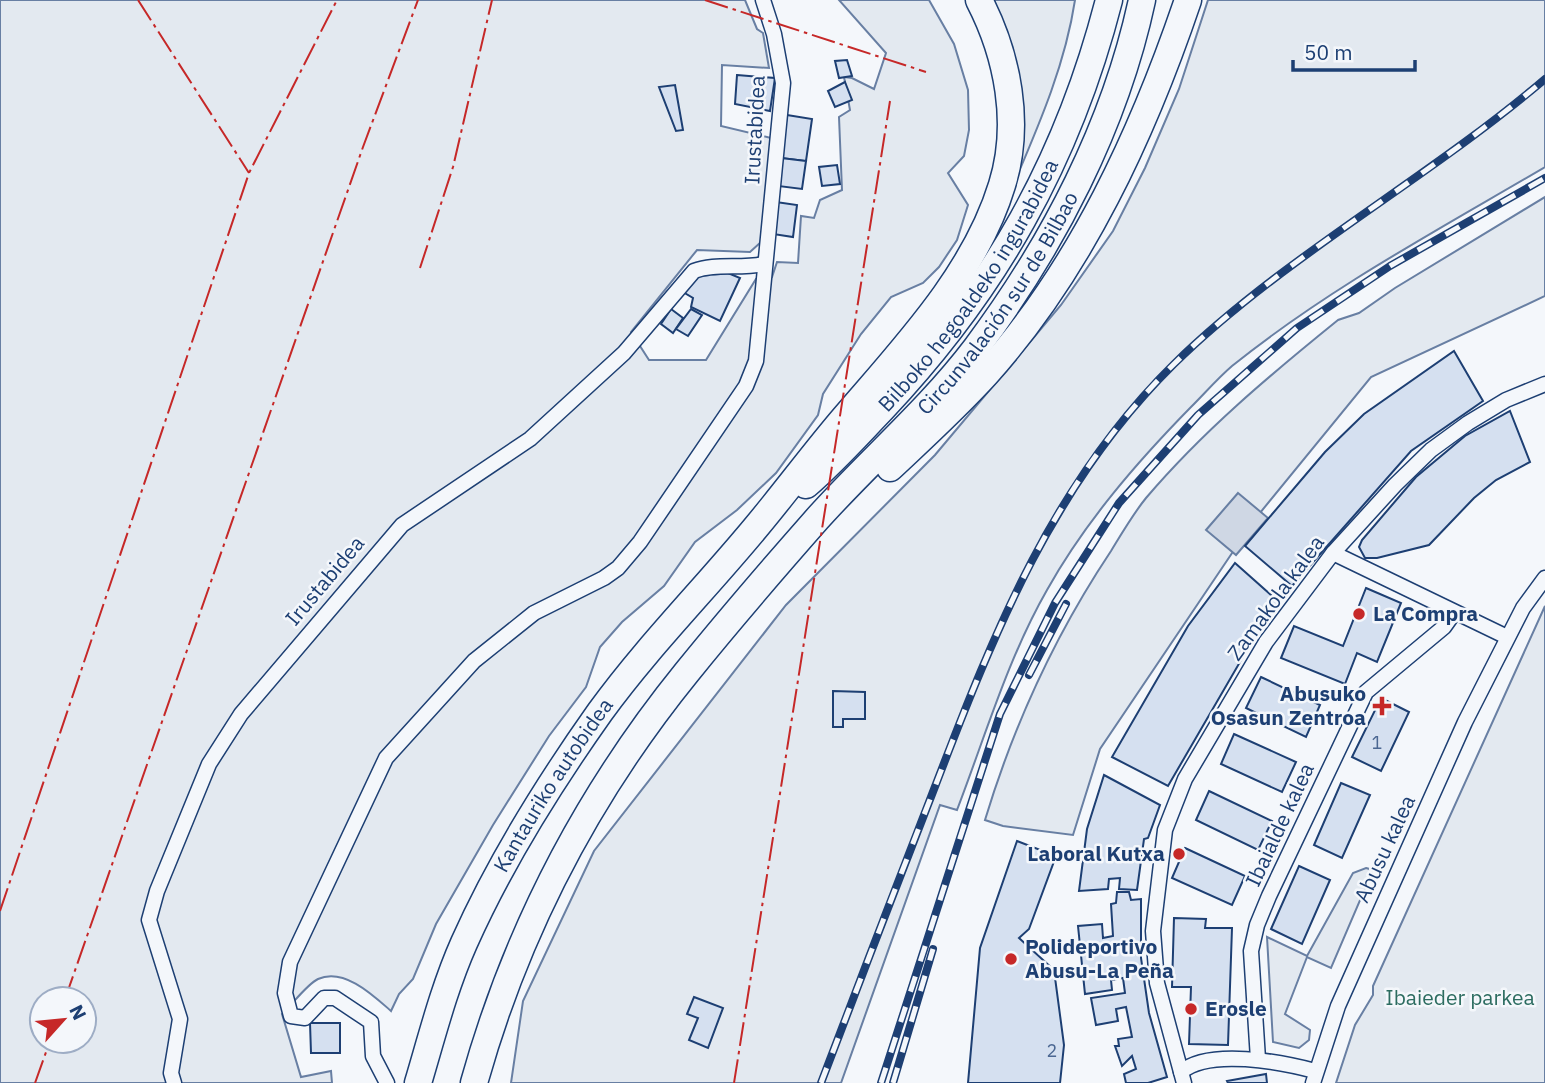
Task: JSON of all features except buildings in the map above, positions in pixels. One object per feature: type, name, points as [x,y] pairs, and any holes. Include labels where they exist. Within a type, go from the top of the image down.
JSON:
[{"type":"highway","points":[[757,526],[940,301],[969,258],[995,206],[1009,160],[1009,98],[1000,50],[979,0]]},
{"type":"highway","name":"Bilboko hegoaldeko ingurabidea","points":[[757,526],[817,475],[906,383],[943,341],[995,268],[1033,204],[1063,141],[1080,98],[1109,0]]},
{"type":"highway","name":"Circunvalación sur de Bilbao","points":[[783,562],[817,519],[929,403],[975,349],[1034,261],[1069,201],[1100,135],[1133,38],[1142,0]]},
{"type":"highway","points":[[783,562],[825,529],[916,443],[986,373],[1038,307],[1086,232],[1134,141],[1166,65],[1188,0]]},
{"type":"highway","name":"Kantauriko autobidea","points":[[418,1083],[439,1010],[464,943],[508,857],[547,792],[601,711],[647,652],[757,526]]},
{"type":"highway","name":"Kantauriko autobidea","points":[[474,1083],[494,1011],[518,950],[550,883],[602,792],[687,671],[783,562]]},
{"type":"street","name":"Irustabidea","points":[[387,1083],[373,1056],[371,1022],[335,998],[324,998],[304,1018],[291,1016],[285,993],[290,962],[307,920],[386,758],[474,661],[534,613],[604,578],[618,568],[738,402],[756,361],[763,264],[768,250],[783,83],[774,34],[763,0]]},
{"type":"street","name":"Irustabidea","points":[[174,1083],[171,1073],[180,1020],[149,920],[157,891],[209,764],[241,714],[402,524],[530,439],[624,353],[694,271],[705,267],[743,269],[763,264]]},
{"type":"street","name":"Zamakola kalea","points":[[1182,1077],[1157,983],[1153,932],[1165,830],[1185,779],[1266,642],[1333,553],[1432,450],[1506,400],[1545,384]]},
{"type":"street","points":[[1333,553],[1507,637]]},
{"type":"street","name":"Abusu kalea","points":[[1314,1077],[1338,1006],[1372,926],[1507,637],[1545,578]]},
{"type":"street","name":"Ibaialde kalea","points":[[1258,1059],[1251,951],[1265,906],[1366,692],[1444,627],[1454,613]]},
{"type":"street","points":[[1182,1077],[1189,1065],[1258,1059],[1314,1077]]},
{"type":"green space","points":[[0,0],[745,0],[757,29],[763,33],[769,68],[722,65],[721,126],[771,138],[761,242],[750,252],[697,250],[631,332],[649,360],[706,360],[756,279],[772,277],[777,262],[798,263],[801,216],[814,218],[820,200],[842,190],[839,117],[850,110],[844,77],[874,89],[886,53],[839,0],[929,0],[954,44],[968,90],[969,130],[964,156],[948,173],[968,205],[957,240],[939,267],[923,283],[891,297],[861,334],[823,394],[818,415],[776,473],[737,510],[695,542],[664,586],[622,622],[600,647],[586,687],[549,736],[493,825],[436,924],[413,979],[399,994],[391,1011],[358,985],[328,976],[313,982],[282,1014],[301,1077],[331,1071],[332,1083],[0,1083]]},
{"type":"green space","points":[[991,0],[1075,0],[1058,72],[1012,188]]},
{"type":"green space","points":[[1208,0],[1545,0],[1545,167],[1345,285],[1232,366],[1151,449],[1095,517],[1047,590],[1020,643],[957,810],[940,805],[841,1083],[511,1083],[523,1001],[594,851],[786,605],[935,455],[1061,305],[1113,231],[1145,168],[1179,89]]},
{"type":"green space","points":[[1545,197],[1545,296],[1371,377],[1255,519],[1100,749],[1073,835],[1003,826],[985,820],[1009,749],[1054,648],[1132,517],[1168,473],[1238,404],[1338,320],[1359,313],[1395,288]]},
{"type":"green space","name":"Ibaieder parkea","points":[[1545,606],[1545,1083],[1336,1083],[1355,1025],[1373,995],[1373,986]]},
{"type":"green space","points":[[1366,868],[1373,870],[1331,968],[1307,957],[1285,1014],[1310,1030],[1309,1040],[1299,1048],[1273,1042],[1267,937],[1307,956],[1353,873]]},
{"type":"shaded area","points":[[1238,493],[1268,518],[1236,555],[1206,530]]},
{"type":"railway","points":[[821,1083],[981,670],[1032,560],[1094,458],[1132,410],[1174,364],[1216,325],[1308,253],[1500,116],[1545,79]]},
{"type":"railway","points":[[881,1083],[1000,714],[1055,603],[1119,503],[1198,415],[1297,328],[1390,266],[1545,178]]},
{"type":"railway","points":[[1029,675],[1066,604]]},
{"type":"railway","points":[[893,1083],[933,949]]},
{"type":"power","points":[[138,0],[249,173]]},
{"type":"power","points":[[0,911],[249,173],[337,0]]},
{"type":"power","points":[[70,985],[363,147],[418,0]]},
{"type":"power","points":[[420,268],[453,167],[492,0]]},
{"type":"power","points":[[705,0],[926,72]]},
{"type":"power","points":[[734,1083],[890,101]]},
{"type":"power","points":[[35,1083],[45,1055]]},
{"type":"place","name":"La Compra","points":[[1359,614]]},
{"type":"place","name":"Abusuko Osasun Zentroa","points":[[1382,706]]},
{"type":"place","name":"Laboral Kutxa","points":[[1179,854]]},
{"type":"place","name":"Polideportivo Abusu-La Peña","points":[[1011,959]]},
{"type":"place","name":"Erosle","points":[[1191,1009]]}]
